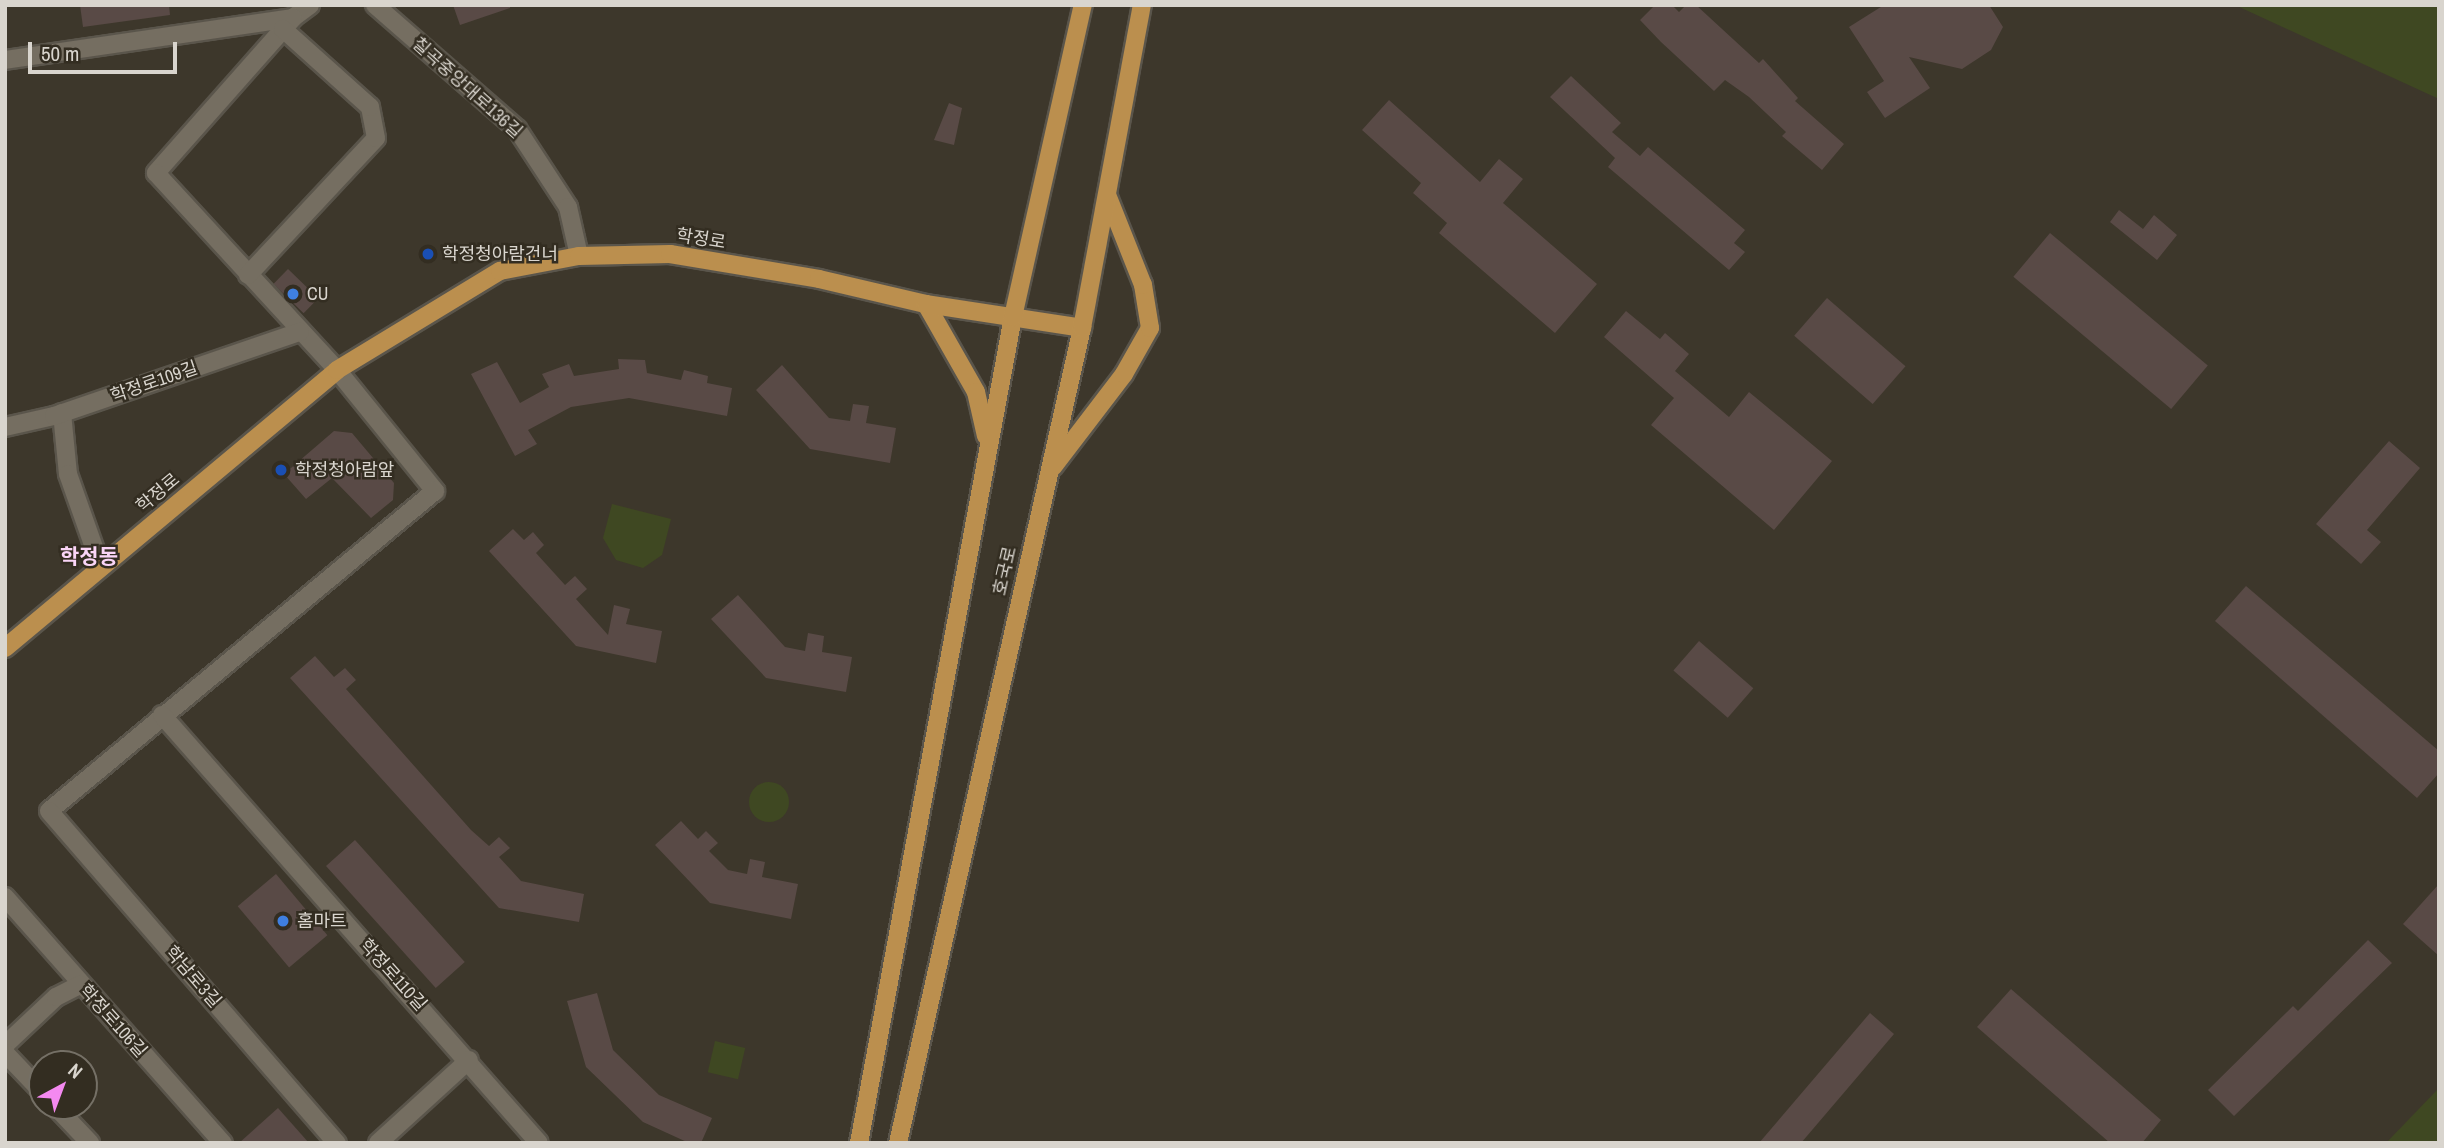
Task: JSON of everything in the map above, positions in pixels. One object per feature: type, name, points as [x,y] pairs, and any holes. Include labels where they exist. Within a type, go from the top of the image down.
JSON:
[{"type":"main road","name":"호국로","points":[[859,1143],[1013,317],[1083,5]]},
{"type":"main road","name":"호국로","points":[[898,1143],[1082,328],[1142,5]]},
{"type":"main road","points":[[1049,472],[1124,374],[1150,328],[1143,285],[1107,193]]},
{"type":"main road","name":"학정로","points":[[5,648],[337,370],[500,271],[579,256],[670,254],[820,279],[926,304],[1082,328]]},
{"type":"main road","points":[[926,304],[976,392],[986,422],[986,472]]},
{"type":"street","points":[[162,715],[435,491],[337,370],[156,173],[288,23],[310,5]]},
{"type":"street","name":"칠곡중앙대로136길","points":[[375,5],[517,129],[568,207],[579,256]]},
{"type":"street","points":[[5,60],[288,23]]},
{"type":"street","points":[[248,275],[376,138],[370,107],[288,23]]},
{"type":"street","name":"학정로109길","points":[[5,427],[62,413],[300,332]]},
{"type":"street","points":[[62,413],[68,474],[101,567]]},
{"type":"street","name":"학남로3길","points":[[162,715],[49,811],[337,1143]]},
{"type":"street","name":"학정로110길","points":[[162,715],[469,1060],[539,1143]]},
{"type":"street","name":"학정로106길","points":[[5,897],[80,985],[223,1143]]},
{"type":"street","points":[[5,1045],[56,997],[80,985]]},
{"type":"street","points":[[5,1053],[28,1077]]},
{"type":"street","points":[[378,1143],[469,1060]]},
{"type":"street","points":[[68,1120],[90,1143]]},
{"type":"green space","points":[[2235,5],[2439,5],[2439,99]]},
{"type":"green space","points":[[612,504],[671,519],[662,555],[643,568],[616,560],[603,538]]},
{"type":"green space","points":[[769,782],[783,788],[789,802],[783,816],[769,822],[755,816],[749,802],[755,788]]},
{"type":"green space","points":[[715,1041],[745,1048],[738,1079],[708,1072]]},
{"type":"green space","points":[[2439,1088],[2439,1143],[2386,1143]]},
{"type":"building","points":[[80,5],[169,5],[170,15],[83,27]]},
{"type":"building","points":[[453,5],[510,5],[510,8],[460,25]]},
{"type":"building","points":[[1655,5],[1672,5],[1679,12],[1686,5],[1696,5],[1759,63],[1763,59],[1798,98],[1795,101],[1844,144],[1822,170],[1782,136],[1786,132],[1749,97],[1725,80],[1714,91],[1661,42],[1640,20]]},
{"type":"building","points":[[1884,5],[1989,5],[2003,27],[1991,50],[1962,69],[1909,57],[1930,88],[1885,118],[1867,92],[1884,81],[1849,27]]},
{"type":"building","points":[[1571,76],[1621,123],[1612,132],[1640,156],[1648,147],[1745,230],[1734,243],[1745,252],[1729,270],[1608,167],[1615,158],[1550,97]]},
{"type":"building","points":[[1389,100],[1480,182],[1499,159],[1523,179],[1503,203],[1597,284],[1555,333],[1439,233],[1447,223],[1413,193],[1421,183],[1362,130]]},
{"type":"building","points":[[949,103],[962,108],[954,145],[934,140]]},
{"type":"building","points":[[2119,210],[2143,229],[2154,215],[2177,235],[2157,260],[2110,222]]},
{"type":"building","points":[[2050,233],[2208,365],[2171,409],[2013,277]]},
{"type":"building","name":"CU","points":[[288,269],[318,298],[304,313],[273,284]]},
{"type":"building","points":[[1827,298],[1905,366],[1873,404],[1794,336]]},
{"type":"building","points":[[1626,311],[1660,339],[1665,333],[1689,354],[1675,371],[1729,417],[1749,392],[1832,461],[1774,530],[1651,425],[1674,398],[1604,337]]},
{"type":"building","points":[[618,359],[645,360],[647,373],[681,380],[684,370],[708,376],[707,383],[732,388],[727,416],[629,398],[571,407],[528,430],[537,444],[515,456],[471,374],[497,362],[520,403],[549,387],[542,374],[569,364],[574,376],[619,369]]},
{"type":"building","points":[[782,365],[829,418],[850,421],[853,404],[869,406],[866,423],[896,428],[890,463],[810,449],[756,390]]},
{"type":"building","points":[[334,431],[352,433],[394,483],[393,500],[371,518],[332,478],[306,499],[284,474]]},
{"type":"building","points":[[2389,441],[2420,468],[2367,530],[2381,542],[2361,564],[2316,524]]},
{"type":"building","points":[[513,529],[524,540],[533,532],[544,545],[536,553],[565,585],[575,576],[587,589],[576,599],[608,635],[614,605],[630,609],[626,624],[662,631],[656,663],[576,646],[489,551]]},
{"type":"building","points":[[2246,586],[2439,751],[2439,773],[2417,798],[2215,621]]},
{"type":"building","points":[[738,595],[785,647],[805,651],[808,633],[824,636],[822,652],[852,657],[846,692],[766,678],[711,619]]},
{"type":"building","points":[[1699,641],[1753,688],[1728,718],[1673,670]]},
{"type":"building","points":[[315,656],[334,677],[345,668],[356,680],[346,689],[471,830],[489,846],[499,837],[510,848],[499,857],[521,881],[584,894],[579,922],[499,908],[290,678]]},
{"type":"building","points":[[681,821],[698,839],[706,831],[718,843],[709,851],[728,870],[747,874],[750,859],[765,862],[762,877],[798,884],[791,919],[710,903],[655,845]]},
{"type":"building","points":[[355,840],[465,962],[436,988],[326,866]]},
{"type":"building","name":"홈마트","points":[[276,874],[327,935],[289,967],[238,906]]},
{"type":"building","points":[[2439,884],[2439,956],[2403,924]]},
{"type":"building","points":[[2368,940],[2392,963],[2234,1116],[2208,1090],[2293,1006],[2298,1011]]},
{"type":"building","points":[[2011,989],[2161,1120],[2142,1143],[2110,1143],[1977,1027]]},
{"type":"building","points":[[597,993],[613,1050],[659,1095],[712,1118],[701,1143],[689,1143],[643,1122],[586,1067],[567,1001]]},
{"type":"building","points":[[1870,1013],[1894,1034],[1801,1143],[1759,1143]]},
{"type":"building","points":[[278,1108],[309,1143],[239,1143]]},
{"type":"place","name":"학정청아람건너","points":[[428,254]]},
{"type":"place","name":"CU","points":[[293,294]]},
{"type":"place","name":"학정청아람앞","points":[[281,470]]},
{"type":"place","name":"홈마트","points":[[283,921]]},
{"type":"district","name":"학정동","points":[[89,557]]}]
